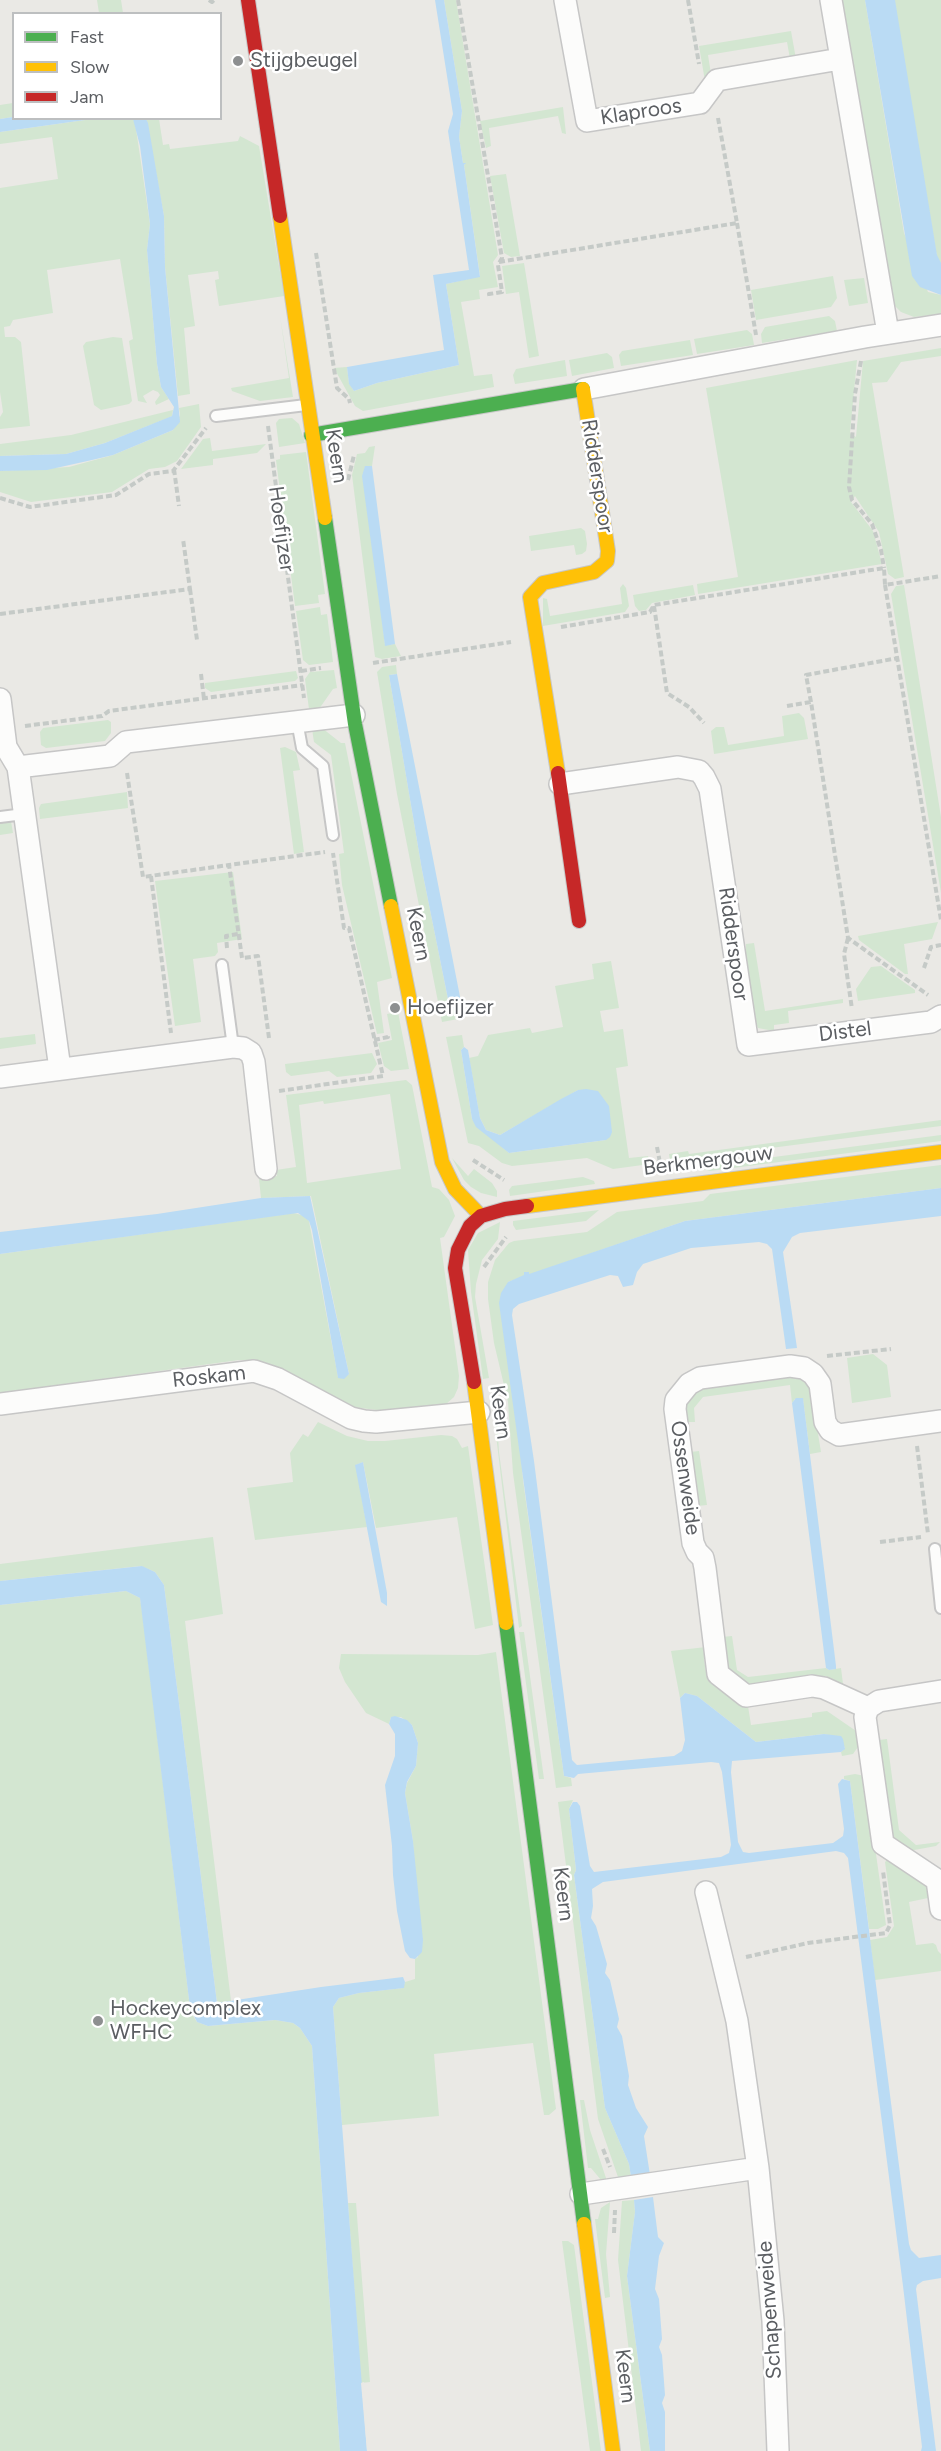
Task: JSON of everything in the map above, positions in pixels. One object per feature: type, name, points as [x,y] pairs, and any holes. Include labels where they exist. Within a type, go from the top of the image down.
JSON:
[{"type":"street","name":"Keern","points":[[248,0],[354,714],[442,1162],[454,1189],[481,1216],[470,1226],[464,1237],[458,1250],[455,1268],[479,1412],[613,2451]]},
{"type":"street","name":"Klaproos","points":[[565,0],[587,121],[700,103],[717,80],[840,59]]},
{"type":"street","points":[[831,0],[888,333]]},
{"type":"street","points":[[584,389],[941,325]]},
{"type":"street","name":"Ridderspoor","points":[[311,435],[584,389],[608,551],[607,561],[594,572],[543,583],[530,597],[579,921]]},
{"type":"street","points":[[0,699],[6,747],[18,767],[60,1069]]},
{"type":"street","points":[[18,767],[110,756],[126,742],[354,714]]},
{"type":"street","name":"Ridderspoor","points":[[560,784],[678,766],[699,771],[704,777],[710,789],[748,1045]]},
{"type":"street","name":"Distel","points":[[748,1045],[931,1022],[941,1016]]},
{"type":"street","points":[[0,1077],[174,1054],[233,1047],[243,1048],[251,1053],[266,1169]]},
{"type":"street","name":"Berkmergouw","points":[[481,1216],[505,1209],[941,1152]]},
{"type":"street","name":"Ossenweide","points":[[813,1374],[804,1368],[790,1366],[700,1378],[680,1393],[675,1400],[675,1408],[693,1542],[705,1568],[718,1674],[746,1696],[812,1686],[824,1688],[868,1708]]},
{"type":"street","name":"Roskam","points":[[0,1404],[254,1371],[278,1379],[351,1418],[364,1421],[376,1422],[479,1412]]},
{"type":"street","points":[[813,1374],[819,1384],[825,1422],[830,1430],[839,1435],[941,1421]]},
{"type":"street","points":[[941,1691],[889,1698],[873,1703],[868,1708],[865,1717],[883,1844],[937,1880],[941,1909]]},
{"type":"street","name":"Schapenweide","points":[[706,1892],[737,2020],[759,2168],[773,2321],[778,2451]]},
{"type":"street","points":[[581,2194],[759,2168]]},
{"type":"lane","name":"Keern","points":[[216,416],[307,405]]},
{"type":"lane","points":[[302,720],[302,748],[323,766],[333,835]]},
{"type":"lane","points":[[0,817],[24,814]]},
{"type":"lane","points":[[222,965],[233,1047]]},
{"type":"lane","points":[[935,1549],[941,1608]]},
{"type":"path","points":[[458,0],[502,258],[498,265],[502,292],[489,294],[490,298]]},
{"type":"path","points":[[688,0],[737,223],[760,356]]},
{"type":"path","points":[[499,262],[737,223]]},
{"type":"path","points":[[315,250],[337,388],[349,399],[354,428]]},
{"type":"path","points":[[865,337],[855,394],[849,487],[852,500],[872,524],[881,550],[941,920]]},
{"type":"path","name":"Hoefijzer","points":[[265,409],[303,685],[302,720]]},
{"type":"path","points":[[0,498],[30,507],[116,495],[149,474],[174,469],[216,416]]},
{"type":"path","points":[[174,469],[179,506]]},
{"type":"path","points":[[183,540],[197,640]]},
{"type":"path","points":[[654,605],[884,568]]},
{"type":"path","points":[[885,585],[941,576]]},
{"type":"path","points":[[0,614],[190,590]]},
{"type":"path","points":[[301,671],[346,664],[392,661],[535,635],[650,612],[654,605]]},
{"type":"path","points":[[654,605],[667,693],[689,707],[704,723]]},
{"type":"path","points":[[855,1031],[844,954],[848,938],[806,675],[898,658]]},
{"type":"path","points":[[201,674],[204,699]]},
{"type":"path","points":[[4,728],[102,716],[110,711],[303,685]]},
{"type":"path","points":[[787,706],[811,702]]},
{"type":"path","points":[[123,745],[143,877],[333,851]]},
{"type":"path","points":[[257,1094],[383,1077],[349,928],[345,928],[333,851],[333,835]]},
{"type":"path","points":[[229,865],[242,958],[258,956],[270,1046]]},
{"type":"path","points":[[151,876],[174,1054]]},
{"type":"path","points":[[226,941],[226,936],[238,934]]},
{"type":"path","points":[[848,938],[928,995]]},
{"type":"path","points":[[924,968],[931,947],[941,945]]},
{"type":"path","points":[[657,1147],[660,1167]]},
{"type":"path","points":[[470,1158],[499,1178]]},
{"type":"path","points":[[813,1374],[822,1357],[891,1349]]},
{"type":"path","points":[[914,1425],[928,1536],[935,1549]]},
{"type":"path","points":[[880,1542],[935,1535]]},
{"type":"path","points":[[726,1972],[746,1968],[743,1958],[808,1942],[886,1933],[891,1925],[881,1855],[883,1844]]},
{"type":"green space","points":[[97,0],[121,0],[123,12],[99,12]]},
{"type":"green space","points":[[444,0],[456,0],[498,255],[493,262],[498,287],[479,290],[480,299],[461,302],[474,376],[492,374],[494,387],[363,411],[355,406],[334,368],[347,367],[349,383],[354,391],[377,383],[459,365],[446,284],[480,276],[465,164],[459,137],[462,111]]},
{"type":"green space","points":[[842,0],[865,0],[904,233],[928,292],[941,295],[941,314],[914,317],[901,312],[894,305],[890,295]]},
{"type":"green space","points":[[893,0],[941,0],[941,269],[939,269]]},
{"type":"green space","points":[[791,31],[796,59],[790,59],[787,42],[708,55],[711,74],[705,81],[699,46]]},
{"type":"green space","points":[[12,103],[12,117],[0,119],[0,105]]},
{"type":"green space","points":[[563,107],[566,134],[562,133],[558,116],[489,128],[491,146],[486,148],[480,121]]},
{"type":"green space","points":[[85,120],[134,120],[135,122],[150,224],[147,250],[157,364],[161,387],[169,399],[156,405],[155,402],[160,395],[153,390],[143,396],[147,403],[138,401],[129,341],[133,339],[120,259],[47,270],[53,313],[13,320],[10,326],[4,327],[5,337],[15,337],[21,342],[30,426],[0,429],[0,417],[3,412],[0,392],[0,188],[58,179],[52,137],[0,144],[0,132]]},
{"type":"green space","points":[[146,120],[159,120],[163,145],[169,144],[170,149],[238,141],[240,136],[259,146],[284,296],[219,306],[215,280],[219,279],[218,271],[188,275],[195,326],[184,328],[190,394],[178,396],[165,267],[164,216]]},
{"type":"green space","points":[[506,174],[520,256],[511,257],[504,253],[490,176]]},
{"type":"green space","points":[[524,263],[539,356],[529,358],[519,292],[506,294],[502,266]]},
{"type":"green space","points":[[833,276],[837,298],[831,307],[756,320],[751,290]]},
{"type":"green space","points":[[864,278],[868,303],[849,306],[844,280]]},
{"type":"green space","points":[[280,316],[293,397],[260,401],[232,391],[231,388],[289,378]]},
{"type":"green space","points":[[829,316],[835,321],[837,331],[762,343],[761,334],[765,327]]},
{"type":"green space","points":[[747,330],[752,334],[754,345],[697,354],[694,339]]},
{"type":"green space","points":[[113,337],[122,338],[132,401],[129,404],[101,410],[94,405],[83,346],[86,342]]},
{"type":"green space","points":[[690,340],[693,355],[621,366],[619,355],[622,351]]},
{"type":"green space","points":[[941,348],[941,356],[901,362],[887,382],[872,383],[904,577],[895,579],[888,574],[879,532],[855,496],[851,502],[873,531],[882,564],[698,594],[697,584],[738,577],[706,388],[857,360],[850,433],[856,437],[863,361]]},
{"type":"green space","points":[[607,353],[612,357],[614,368],[572,376],[569,360]]},
{"type":"green space","points":[[565,360],[567,376],[515,384],[513,375],[516,369]]},
{"type":"green space","points":[[199,404],[201,427],[177,461],[165,467],[149,469],[112,492],[31,502],[0,492],[0,471],[69,467],[113,455],[173,430],[180,415],[179,408]]},
{"type":"green space","points":[[173,410],[172,416],[168,418],[105,443],[66,454],[0,456],[0,444],[71,435]]},
{"type":"green space","points":[[292,418],[299,424],[305,443],[279,447],[276,423],[279,419]]},
{"type":"green space","points":[[210,438],[212,451],[266,444],[257,453],[213,459],[213,465],[181,469],[203,439]]},
{"type":"green space","points":[[375,446],[372,466],[365,466],[385,645],[395,644],[401,656],[382,659],[375,657],[352,475],[357,454],[365,453],[369,447]]},
{"type":"green space","points":[[306,452],[325,594],[318,595],[319,603],[295,606],[276,460],[280,459],[280,455]]},
{"type":"green space","points":[[581,528],[585,531],[587,544],[586,551],[582,554],[576,555],[574,545],[531,551],[529,536]]},
{"type":"green space","points":[[623,584],[626,588],[629,606],[625,612],[543,626],[543,598],[547,599],[550,616],[622,604],[620,588]]},
{"type":"green space","points":[[693,585],[695,595],[652,603],[646,610],[639,611],[635,606],[633,595]]},
{"type":"green space","points":[[904,585],[941,817],[941,893],[891,594],[896,586]]},
{"type":"green space","points":[[320,607],[321,615],[327,614],[333,662],[309,665],[303,660],[296,611]]},
{"type":"green space","points":[[396,665],[397,674],[389,675],[422,870],[450,1009],[456,1008],[458,1019],[442,1022],[397,794],[377,672],[382,667]]},
{"type":"green space","points":[[334,670],[337,688],[333,689],[319,709],[309,709],[305,679],[310,672]]},
{"type":"green space","points":[[296,671],[298,678],[295,681],[211,692],[205,688],[205,683]]},
{"type":"green space","points":[[799,713],[804,718],[808,739],[714,754],[711,731],[716,727],[724,727],[728,745],[784,736],[782,716]]},
{"type":"green space","points":[[108,720],[111,722],[111,733],[105,741],[46,748],[41,745],[40,732],[43,728]]},
{"type":"green space","points":[[322,728],[341,743],[345,743],[392,978],[377,982],[384,1033],[377,1034],[342,885],[339,854],[344,853],[331,755],[314,742],[312,729]]},
{"type":"green space","points":[[285,747],[296,752],[300,770],[293,771],[304,852],[294,854],[280,748]]},
{"type":"green space","points":[[127,792],[128,808],[40,819],[41,804]]},
{"type":"green space","points":[[11,821],[13,833],[0,835],[0,823]]},
{"type":"green space","points":[[233,872],[242,939],[217,943],[218,952],[215,956],[193,959],[201,1022],[175,1026],[155,881]]},
{"type":"green space","points":[[938,922],[932,939],[904,944],[908,974],[859,940],[858,936]]},
{"type":"green space","points":[[754,943],[765,1011],[843,999],[843,1003],[788,1011],[789,1023],[774,1025],[774,1031],[758,1028],[754,1019],[743,950],[746,949],[746,944]]},
{"type":"green space","points":[[611,961],[619,1008],[600,1011],[604,1032],[623,1029],[628,1066],[616,1068],[629,1158],[648,1156],[650,1164],[613,1169],[587,1158],[512,1166],[502,1163],[479,1146],[468,1143],[446,1037],[462,1035],[464,1047],[461,1050],[472,1119],[509,1153],[606,1140],[578,1090],[500,1135],[486,1130],[480,1118],[469,1058],[478,1056],[488,1035],[530,1028],[532,1033],[563,1027],[555,986],[594,979],[592,964]]},
{"type":"green space","points":[[881,966],[915,990],[915,993],[858,1001],[856,989],[871,967]]},
{"type":"green space","points":[[398,1012],[409,1069],[391,1071],[384,1066],[378,1043],[392,1040],[387,1014]]},
{"type":"green space","points":[[35,1034],[36,1044],[0,1049],[0,1038]]},
{"type":"green space","points":[[372,1053],[377,1064],[371,1073],[337,1077],[329,1071],[291,1076],[286,1072],[285,1064]]},
{"type":"green space","points":[[406,1080],[412,1085],[432,1187],[439,1189],[449,1200],[455,1216],[444,1237],[440,1238],[459,1376],[458,1388],[454,1397],[445,1405],[385,1411],[352,1407],[280,1368],[256,1360],[239,1360],[0,1393],[0,1254],[294,1213],[305,1216],[309,1221],[338,1377],[349,1374],[311,1196],[261,1198],[259,1179],[277,1176],[276,1170],[296,1167],[286,1095]],"holes":[[[390,1094],[401,1169],[307,1183],[299,1105],[323,1101],[324,1104]]]},
{"type":"green space","points":[[941,1120],[941,1126],[670,1161],[669,1154],[688,1151],[689,1154]]},
{"type":"green space","points":[[941,1135],[941,1141],[710,1171],[698,1167]]},
{"type":"green space","points":[[452,1158],[468,1176],[474,1169],[492,1183],[497,1191],[497,1197],[481,1193],[471,1187],[464,1180]]},
{"type":"green space","points":[[941,1165],[941,1188],[685,1221],[508,1282],[523,1480],[564,1776],[571,1778],[572,1786],[556,1788],[513,1473],[508,1402],[494,1343],[488,1299],[488,1282],[495,1260],[509,1243],[514,1241],[587,1232],[617,1212],[703,1201],[710,1194]]},
{"type":"green space","points":[[583,1177],[594,1181],[595,1184],[510,1196],[509,1190],[512,1186]]},
{"type":"green space","points":[[599,1210],[586,1221],[516,1230],[513,1225],[513,1221]]},
{"type":"green space","points":[[500,1222],[498,1239],[482,1260],[476,1284],[475,1297],[489,1378],[483,1379],[471,1292],[468,1250],[478,1233]]},
{"type":"green space","points":[[873,1354],[887,1365],[891,1397],[852,1403],[847,1358]]},
{"type":"green space","points":[[790,1375],[800,1376],[810,1385],[821,1452],[810,1454],[803,1399],[795,1399],[792,1403],[790,1385],[703,1397],[694,1408],[695,1422],[686,1422],[685,1411],[688,1398],[703,1386]]},
{"type":"green space","points":[[494,1418],[497,1419],[499,1452],[522,1626],[519,1628]]},
{"type":"green space","points":[[318,1422],[347,1436],[368,1441],[441,1435],[457,1439],[462,1448],[468,1446],[493,1625],[475,1629],[457,1517],[376,1528],[363,1462],[356,1465],[367,1527],[255,1540],[247,1488],[293,1482],[290,1453],[303,1434],[308,1437]]},
{"type":"green space","points":[[699,1451],[707,1505],[697,1506],[690,1452]]},
{"type":"green space","points":[[213,1537],[223,1614],[185,1621],[231,2001],[217,2003],[164,1585],[155,1572],[141,1566],[0,1581],[0,1564]]},
{"type":"green space","name":"Hockeycomplex WFHC","points":[[126,1591],[140,1598],[143,1617],[190,2008],[193,2016],[197,2022],[208,2026],[275,2020],[293,2023],[300,2028],[312,2046],[340,2451],[0,2451],[0,1605]]},
{"type":"green space","points":[[519,1632],[524,1632],[544,1779],[539,1779]]},
{"type":"green space","points":[[732,1636],[737,1670],[748,1677],[841,1668],[843,1684],[836,1684],[826,1676],[749,1686],[727,1669],[722,1637]]},
{"type":"green space","points":[[706,1647],[707,1656],[704,1659],[707,1679],[741,1706],[748,1706],[751,1725],[812,1717],[812,1713],[827,1711],[859,1733],[860,1744],[853,1754],[842,1756],[841,1752],[845,1748],[837,1737],[824,1734],[756,1742],[697,1696],[685,1693],[680,1698],[671,1651]]},
{"type":"green space","points":[[496,1652],[556,2109],[549,2115],[544,2115],[533,2043],[434,2054],[439,2116],[342,2125],[333,2007],[339,1998],[359,1993],[403,1988],[405,1982],[415,1979],[415,1959],[418,1957],[413,1841],[405,1793],[407,1783],[416,1766],[418,1743],[412,1725],[401,1717],[391,1717],[389,1724],[366,1713],[345,1682],[339,1668],[341,1654],[478,1655]]},
{"type":"green space","points":[[887,1739],[899,1830],[916,1845],[940,1842],[936,1846],[909,1851],[892,1839],[879,1740]]},
{"type":"green space","points":[[855,1774],[865,1776],[886,1925],[878,1929],[869,1929],[850,1781],[844,1779],[844,1776]]},
{"type":"green space","points":[[573,1800],[569,1809],[576,1870],[574,1875],[605,2108],[629,2164],[631,2177],[619,2180],[598,2119],[558,1802]]},
{"type":"green space","points":[[888,1859],[927,1886],[928,1898],[909,1902],[916,1945],[933,1943],[936,1945],[941,1954],[941,1971],[875,1980],[870,1940],[887,1937],[894,1926],[885,1862]]},
{"type":"green space","points":[[580,2100],[584,2100],[590,2130],[607,2181],[601,2180],[591,2168],[588,2168]]},
{"type":"green space","points":[[634,2200],[635,2212],[627,2276],[650,2451],[641,2451],[618,2260],[622,2201]]},
{"type":"green space","points":[[610,2202],[606,2254],[610,2297],[605,2298],[595,2219],[598,2219],[601,2208]]},
{"type":"green space","points":[[348,2203],[356,2203],[370,2382],[361,2383]]},
{"type":"green space","points":[[562,2241],[568,2241],[574,2245],[601,2451],[590,2451]]},
{"type":"water","points":[[435,0],[444,0],[462,111],[459,137],[463,163],[466,163],[464,165],[480,277],[446,284],[459,365],[377,383],[354,391],[349,384],[347,367],[444,350],[433,275],[469,270],[448,131],[453,114]]},
{"type":"water","points":[[865,0],[895,0],[937,255],[941,263],[941,295],[920,287],[912,276]]},
{"type":"water","points":[[12,117],[12,120],[85,120],[0,132],[0,119]]},
{"type":"water","points":[[133,120],[146,120],[148,123],[164,216],[165,267],[180,422],[173,430],[113,455],[47,470],[0,471],[0,456],[66,454],[105,443],[172,416],[174,407],[161,387],[157,364],[147,250],[150,224],[140,146]]},
{"type":"water","points":[[365,466],[372,466],[395,644],[385,646],[362,476]]},
{"type":"water","points":[[397,674],[462,1007],[450,1009],[422,870],[389,675]]},
{"type":"water","points":[[464,1047],[468,1050],[480,1118],[486,1130],[500,1135],[561,1099],[578,1090],[586,1089],[598,1091],[609,1106],[612,1132],[610,1137],[606,1140],[509,1153],[476,1127],[472,1119],[461,1050]]},
{"type":"water","points":[[941,1188],[941,1216],[800,1233],[792,1237],[783,1252],[797,1348],[786,1349],[772,1249],[767,1244],[759,1242],[691,1248],[643,1264],[637,1272],[633,1285],[623,1287],[618,1276],[610,1275],[519,1304],[513,1309],[512,1315],[534,1461],[572,1760],[577,1765],[674,1756],[682,1751],[685,1740],[680,1698],[685,1693],[697,1696],[756,1742],[824,1734],[841,1736],[843,1739],[845,1749],[841,1752],[732,1761],[731,1772],[738,1842],[743,1852],[749,1853],[833,1843],[843,1836],[844,1829],[838,1784],[842,1779],[850,1781],[909,2244],[911,2250],[919,2258],[941,2255],[941,2278],[923,2281],[917,2285],[916,2289],[936,2451],[921,2451],[903,2286],[848,1858],[844,1853],[836,1851],[603,1882],[592,1889],[591,1918],[596,1926],[607,1964],[605,1973],[610,1980],[619,2019],[617,2027],[622,2036],[629,2076],[628,2085],[636,2108],[648,2127],[644,2136],[650,2175],[631,2177],[629,2164],[605,2108],[574,1875],[576,1870],[569,1809],[573,1802],[577,1802],[580,1806],[590,1866],[594,1872],[721,1857],[729,1853],[731,1845],[722,1772],[719,1763],[711,1762],[578,1774],[574,1778],[564,1776],[499,1303],[501,1293],[508,1282],[524,1275],[524,1272],[529,1272],[529,1274],[685,1221]]},
{"type":"water","points":[[310,1196],[349,1374],[344,1379],[338,1378],[312,1230],[309,1221],[298,1213],[0,1254],[0,1232],[157,1214],[261,1198]]},
{"type":"water","points":[[796,1398],[803,1398],[836,1666],[836,1669],[829,1670],[826,1668],[792,1403]]},
{"type":"water","points":[[363,1462],[387,1593],[387,1606],[381,1602],[355,1465]]},
{"type":"water","points":[[142,1566],[155,1572],[164,1585],[217,2003],[403,1977],[405,1982],[404,1988],[359,1993],[339,1998],[333,2007],[367,2451],[340,2451],[312,2046],[300,2028],[293,2023],[275,2020],[208,2026],[197,2022],[190,2008],[140,1598],[126,1591],[0,1605],[0,1581]]},
{"type":"water","points":[[391,1717],[407,1720],[412,1725],[418,1743],[416,1766],[407,1782],[405,1793],[413,1841],[423,1940],[422,1952],[415,1959],[410,1958],[405,1951],[397,1911],[385,1785],[395,1756],[395,1734],[389,1724]]},
{"type":"water","points":[[653,2197],[658,2237],[664,2243],[659,2256],[655,2289],[659,2299],[662,2339],[659,2347],[662,2355],[665,2395],[662,2403],[665,2412],[665,2451],[650,2451],[627,2276],[635,2212],[634,2200]]},
{"type":"pier","points":[[364,2382],[370,2451],[367,2451],[361,2383]]},
{"type":"traffic: fast","points":[[311,435],[583,389]]},
{"type":"traffic: fast","points":[[325,518],[355,724],[391,906]]},
{"type":"traffic: fast","points":[[506,1623],[584,2224]]},
{"type":"traffic: slow","points":[[280,216],[325,518]]},
{"type":"traffic: slow","points":[[558,773],[530,597],[543,583],[594,572],[607,561],[608,551],[583,389]]},
{"type":"traffic: slow","points":[[391,906],[442,1162],[455,1189],[481,1216]]},
{"type":"traffic: slow","points":[[527,1206],[941,1152]]},
{"type":"traffic: slow","points":[[474,1382],[506,1623]]},
{"type":"traffic: slow","points":[[584,2224],[613,2451]]},
{"type":"traffic: jam","points":[[248,0],[280,216]]},
{"type":"traffic: jam","points":[[558,773],[579,921]]},
{"type":"traffic: jam","points":[[474,1382],[455,1268],[458,1250],[470,1226],[481,1216],[527,1206]]},
{"type":"place","name":"Stijgbeugel","points":[[238,61]]},
{"type":"place","name":"Hoefijzer","points":[[395,1008]]},
{"type":"place","name":"Hockeycomplex WFHC","points":[[98,2021]]}]
